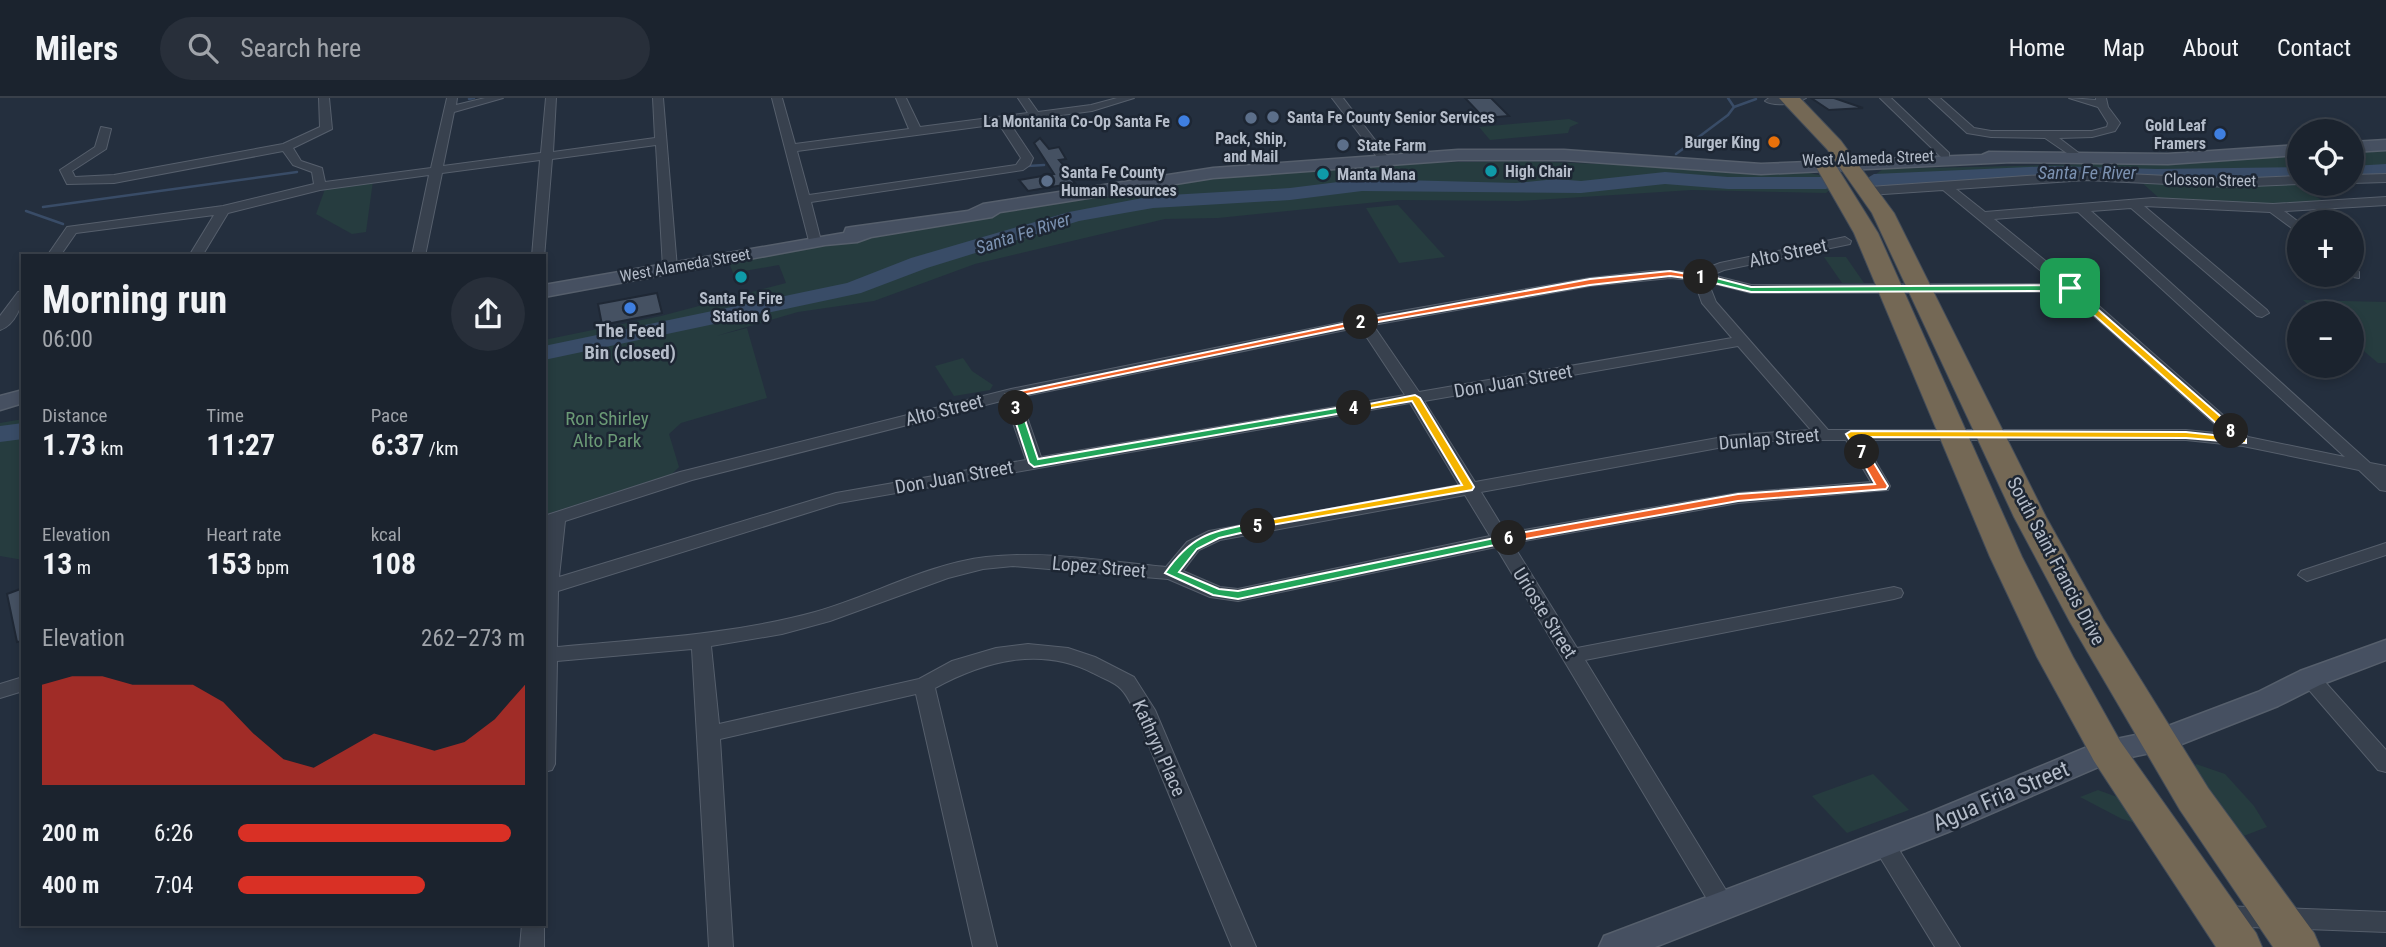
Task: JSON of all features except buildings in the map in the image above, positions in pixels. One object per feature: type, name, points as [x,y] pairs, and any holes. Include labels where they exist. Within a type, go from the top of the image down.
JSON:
[{"type":"highway","points":[[1784,99],[1843,168]]},
{"type":"highway","name":"South Saint Francis Drive","points":[[1843,168],[1895,235],[1906,288],[1952,435],[2025,597],[2107,751],[2240,947]]},
{"type":"highway","name":"South Saint Francis Drive","points":[[1843,168],[1854,209],[1906,288],[1993,436],[2030,517],[2087,622],[2194,799],[2298,947]]},
{"type":"street","points":[[105,129],[100,149],[66,170],[71,181],[114,178],[286,147],[326,129],[324,98]]},
{"type":"street","points":[[418,254],[452,104],[498,98]]},
{"type":"street","points":[[539,254],[551,98]]},
{"type":"street","points":[[658,98],[670,268]]},
{"type":"street","points":[[778,98],[803,200],[820,241]]},
{"type":"street","points":[[901,98],[916,131]]},
{"type":"street","points":[[1023,98],[1035,116]]},
{"type":"street","points":[[790,148],[1101,107],[1129,98]]},
{"type":"street","points":[[1337,98],[1384,159]]},
{"type":"street","points":[[1885,98],[1945,156]]},
{"type":"street","points":[[1934,98],[1971,131],[2048,135],[2109,131],[2114,123],[2102,101],[2074,98]]},
{"type":"street","points":[[803,200],[1018,168],[1027,158],[1002,120]]},
{"type":"street","points":[[2048,135],[2080,159]]},
{"type":"street","points":[[54,254],[72,230],[223,210],[320,186],[661,141]]},
{"type":"street","points":[[2364,146],[2386,145]]},
{"type":"street","points":[[286,147],[297,163],[318,170],[320,186]]},
{"type":"street","name":"West Alameda Street","points":[[1843,168],[1945,156],[2006,159],[2168,159],[2287,151]]},
{"type":"street","name":"West Alameda Street","points":[[546,291],[837,240],[866,232],[976,212],[1213,173],[1384,159],[1479,159],[1489,156],[1567,160],[1577,158],[1761,169],[1843,168],[2006,159]]},
{"type":"street","name":"Closson Street","points":[[1843,168],[1947,187],[2086,176],[2229,183],[2287,181]]},
{"type":"street","points":[[2364,178],[2386,178]]},
{"type":"street","points":[[1947,187],[2070,288],[2243,441]]},
{"type":"street","points":[[1985,216],[2133,203],[2273,208],[2383,203]]},
{"type":"street","points":[[2133,203],[2262,313]]},
{"type":"street","points":[[2081,208],[2386,486]]},
{"type":"street","points":[[2273,208],[2287,219]]},
{"type":"street","points":[[196,254],[223,210]]},
{"type":"street","name":"Alto Street","points":[[551,520],[686,476],[1011,394],[1364,322],[1590,282],[1670,274],[1699,276],[1720,267],[1845,241]]},
{"type":"street","points":[[1751,289],[1699,276],[1704,295],[1823,434]]},
{"type":"street","points":[[1704,295],[1751,289],[2070,288]]},
{"type":"street","points":[[0,326],[21,298]]},
{"type":"street","name":"Urioste Street","points":[[1364,322],[1415,398],[1724,907]]},
{"type":"street","name":"Don Juan Street","points":[[549,587],[836,498],[1741,341]]},
{"type":"street","points":[[0,396],[21,394]]},
{"type":"street","points":[[1011,394],[1034,463]]},
{"type":"street","points":[[0,402],[21,395]]},
{"type":"street","name":"Dunlap Street","points":[[1171,573],[1193,546],[1215,535],[1734,440],[1823,434],[2186,435],[2243,441],[2386,471]]},
{"type":"street","name":"Lopez Street","points":[[547,654],[701,641],[782,627],[823,616],[943,573],[983,563],[1013,560],[1171,573],[1217,593],[1238,595],[1500,540],[1738,498],[1882,486],[1851,434]]},
{"type":"street","points":[[546,691],[551,520]]},
{"type":"street","points":[[2307,575],[2386,548]]},
{"type":"street","points":[[1572,656],[1894,593]]},
{"type":"street","points":[[701,641],[721,947]]},
{"type":"street","name":"Agua Fria Street","points":[[1616,947],[1651,942],[1724,907],[2107,751],[2159,741],[2268,699],[2310,678],[2386,650]]},
{"type":"street","name":"Kathryn Place","points":[[709,734],[925,685],[959,666],[996,655],[1028,651],[1061,653],[1088,662],[1127,682],[1145,710],[1244,947]]},
{"type":"street","points":[[2310,678],[2386,764]]},
{"type":"street","points":[[0,691],[21,685]]},
{"type":"street","points":[[925,685],[985,947]]},
{"type":"street","points":[[1883,844],[1948,947]]},
{"type":"street","points":[[2218,916],[2386,922]]},
{"type":"street","points":[[532,947],[534,926]]},
{"type":"green space","points":[[1569,119],[1579,123],[1570,127],[1568,133],[1490,140],[1479,127]]},
{"type":"green space","points":[[2386,150],[2386,174],[2364,175],[2364,151]]},
{"type":"green space","points":[[2287,156],[2287,178],[2199,178],[2080,173],[1887,185],[1876,174],[1883,169],[2178,162]]},
{"type":"green space","name":"Ron Shirley Alto Park","points":[[1524,161],[1804,172],[1824,176],[1831,189],[1826,193],[1692,190],[1519,201],[1398,200],[1218,218],[1165,219],[975,264],[874,301],[798,312],[716,336],[747,328],[767,398],[681,423],[669,434],[679,467],[672,474],[546,514],[546,340],[661,316],[786,283],[779,265],[733,273],[730,265],[736,262],[1046,204],[1170,184],[1305,169]]},
{"type":"green space","points":[[2139,180],[2287,182],[2287,196],[2315,196],[2323,201],[2268,204],[2160,199]]},
{"type":"green space","points":[[373,181],[366,232],[352,234],[316,214],[325,189]]},
{"type":"green space","points":[[1398,205],[1445,257],[1399,263],[1366,208]]},
{"type":"green space","points":[[1824,257],[1846,257],[1864,283],[1842,283]]},
{"type":"green space","points":[[2364,301],[2386,302],[2386,363],[2378,363],[2364,351]]},
{"type":"green space","points":[[963,358],[972,371],[993,385],[990,390],[954,396],[935,366]]},
{"type":"green space","points":[[21,419],[21,560],[0,556],[0,423]]},
{"type":"green space","points":[[2196,764],[2225,774],[2254,806],[2267,827],[2241,837],[2194,769]]},
{"type":"green space","points":[[1873,774],[1909,810],[1847,833],[1812,796]]},
{"type":"green space","points":[[2098,790],[2120,798],[2136,823],[2122,819],[2080,797]]},
{"type":"waterway","points":[[469,99],[474,98]]},
{"type":"waterway","points":[[1728,98],[1734,107]]},
{"type":"waterway","points":[[1734,107],[1756,99]]},
{"type":"waterway","points":[[1676,154],[1728,115],[1734,107]]},
{"type":"waterway","points":[[1028,166],[1044,165]]},
{"type":"waterway","name":"Santa Fe River","points":[[2364,171],[2386,170]]},
{"type":"waterway","points":[[43,207],[297,172]]},
{"type":"waterway","name":"Santa Fe River","points":[[1874,180],[2052,172],[2157,175],[2287,173]]},
{"type":"waterway","name":"Santa Fe River","points":[[1520,188],[1556,185],[1581,187],[1665,178],[1728,183],[1826,183]]},
{"type":"waterway","name":"Santa Fe River","points":[[546,353],[853,288],[919,263],[1076,216],[1153,202],[1290,194],[1362,185],[1513,188]]},
{"type":"waterway","points":[[26,211],[63,224]]},
{"type":"waterway","name":"Santa Fe River","points":[[0,434],[21,431]]},
{"type":"place","name":"Santa Fe County Senior Services","points":[[1273,117]]},
{"type":"place","name":"Pack, Ship, and Mail","points":[[1251,118]]},
{"type":"place","name":"La Montanita Co-Op Santa Fe","points":[[1184,121]]},
{"type":"place","name":"Gold Leaf Framers","points":[[2220,134]]},
{"type":"place","name":"Burger King","points":[[1774,142]]},
{"type":"place","name":"State Farm","points":[[1343,145]]},
{"type":"place","name":"High Chair","points":[[1491,171]]},
{"type":"place","name":"Manta Mana","points":[[1323,174]]},
{"type":"place","name":"Santa Fe County Human Resources","points":[[1047,181]]},
{"type":"place","name":"Santa Fe Fire Station 6","points":[[741,277]]},
{"type":"place","name":"The Feed Bin (closed)","points":[[630,308]]},
{"type":"route","points":[[1681,274],[1751,289],[2070,288],[2243,441],[2186,435],[1851,434],[1882,486],[1738,498],[1500,540],[1238,595],[1217,593],[1171,573],[1193,546],[1215,535],[1468,487],[1415,398],[1034,463],[1011,394],[1384,318],[1620,278],[1681,274]]}]
